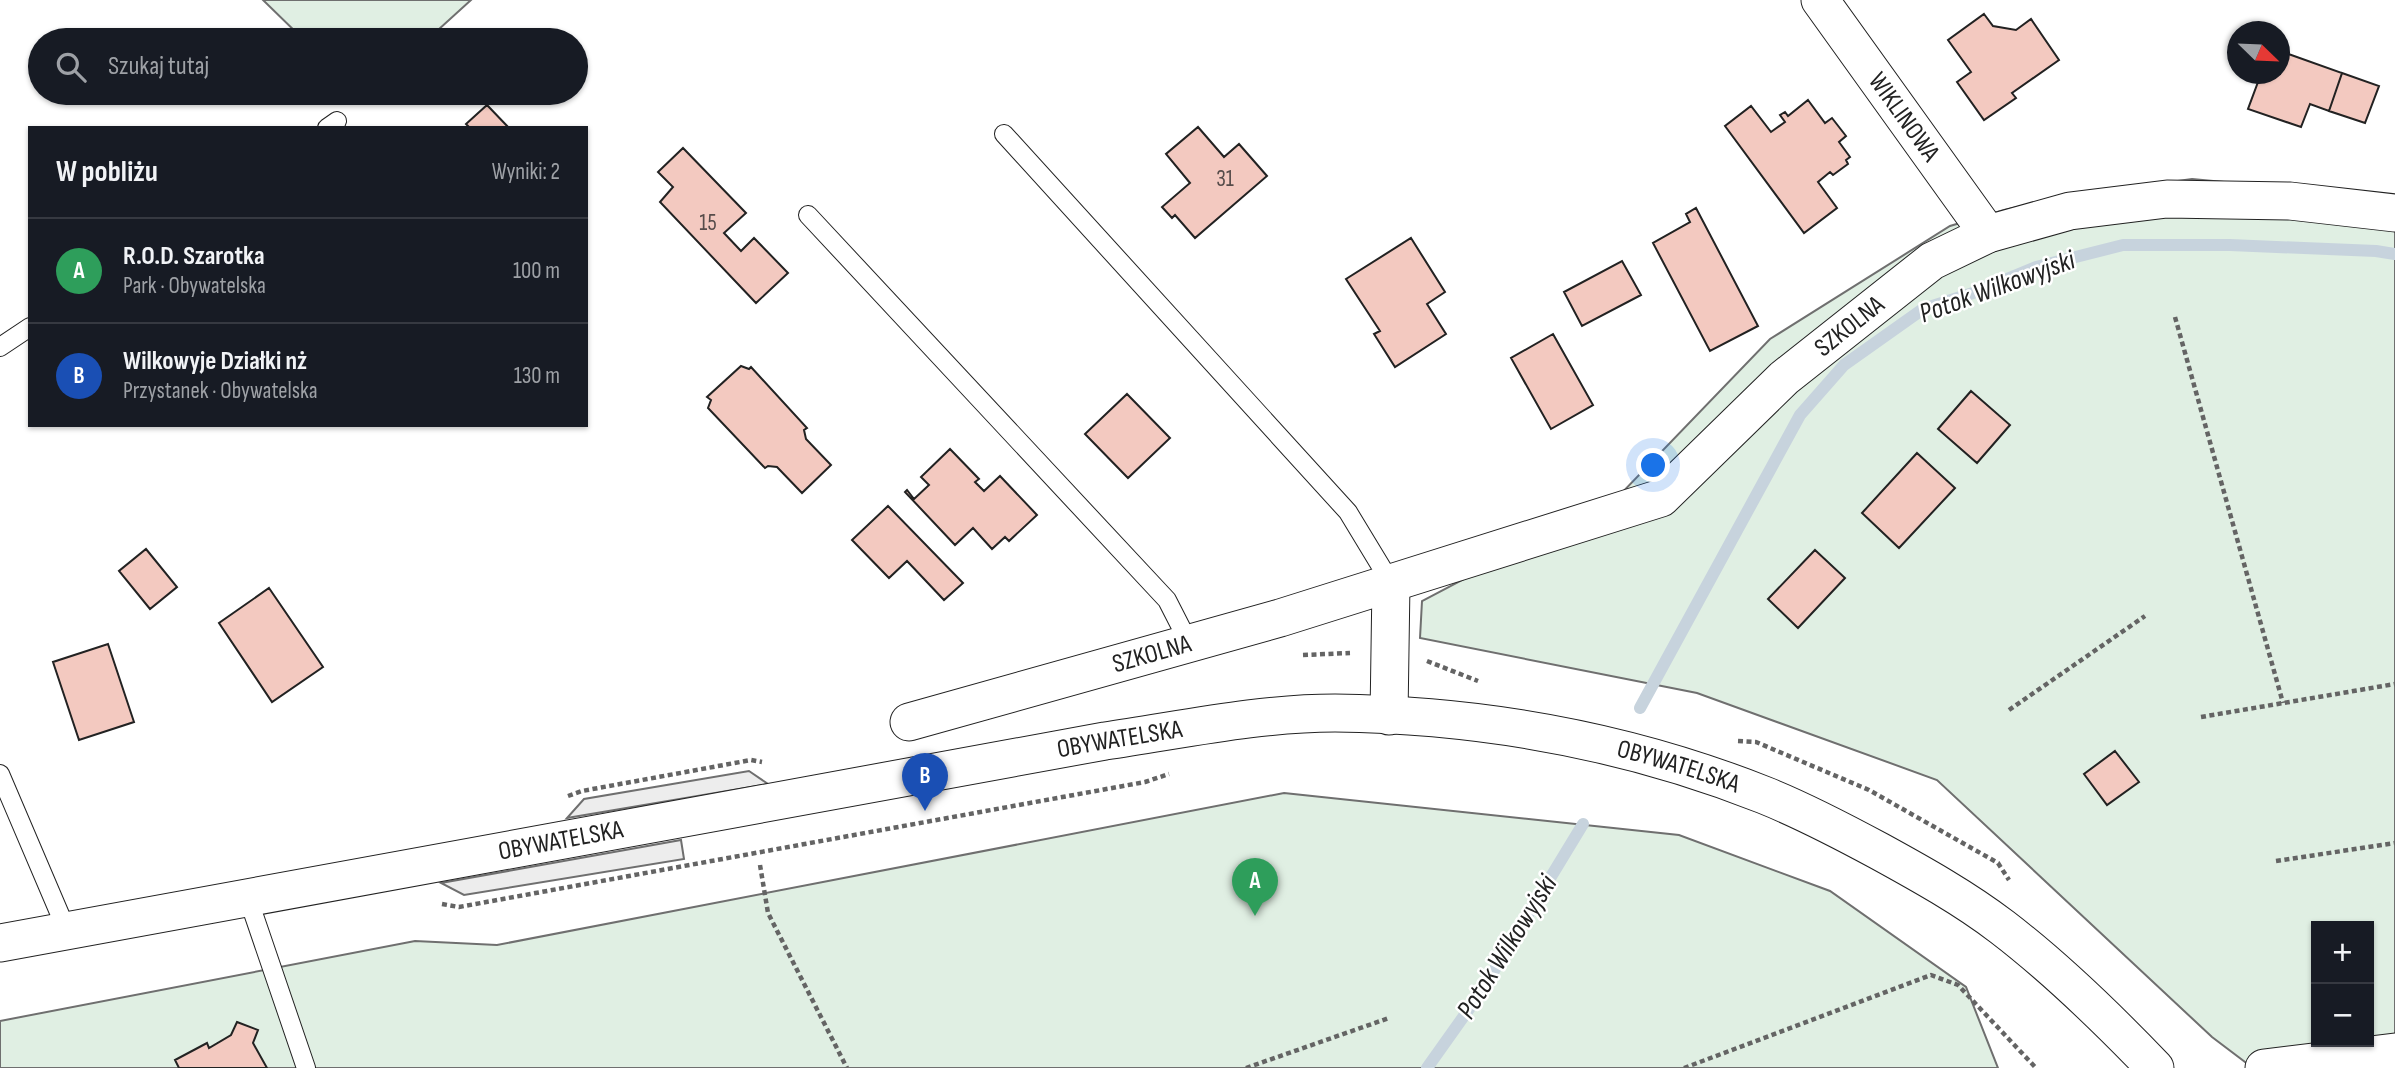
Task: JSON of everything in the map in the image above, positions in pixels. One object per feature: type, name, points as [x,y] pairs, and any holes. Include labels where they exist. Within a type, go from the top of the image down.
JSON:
[{"type":"street","name":"WIKLINOWA","points":[[1821,0],[1988,234]]},
{"type":"street","name":"SZKOLNA","points":[[909,722],[1280,618],[1661,498],[1784,378],[1932,261],[1988,234],[2070,211],[2166,199],[2290,201],[2395,212]]},
{"type":"street","points":[[1389,716],[1391,583]]},
{"type":"street","name":"OBYWATELSKA","points":[[0,943],[1105,741],[1252,719],[1332,713],[1464,720],[1530,729],[1669,762],[1765,796],[1849,835],[1927,877],[2001,926],[2097,1007],[2155,1068]]},
{"type":"street","points":[[2264,1068],[2395,1052]]},
{"type":"lane","points":[[1004,135],[1348,512],[1391,583]]},
{"type":"lane","points":[[808,215],[1167,600],[1189,643]]},
{"type":"lane","points":[[0,347],[28,328]]},
{"type":"lane","points":[[0,774],[67,931]]},
{"type":"lane","points":[[248,898],[306,1068]]},
{"type":"path","points":[[2175,317],[2283,703]]},
{"type":"path","points":[[2008,710],[2145,616]]},
{"type":"path","points":[[2201,717],[2395,684]]},
{"type":"path","points":[[435,903],[459,907],[1145,782],[1175,772]]},
{"type":"path","points":[[2276,861],[2395,843]]},
{"type":"path","points":[[760,865],[768,913],[847,1068]]},
{"type":"path","points":[[1684,1068],[1931,975],[1958,985],[2036,1068]]},
{"type":"path","points":[[1246,1068],[1389,1018]]},
{"type":"green space","points":[[263,0],[471,0],[440,28],[292,28]]},
{"type":"green space","points":[[2192,179],[2395,198],[2395,1057],[2253,1068],[2212,1037],[1937,780],[1697,693],[1420,638],[1422,601],[1616,499],[1770,339],[1950,226],[2062,197]]},
{"type":"green space","points":[[1284,793],[1679,835],[1830,891],[1966,987],[1998,1068],[0,1068],[0,1021],[415,941],[497,945]]},
{"type":"shaded area","points":[[749,771],[768,784],[567,818],[584,799]]},
{"type":"shaded area","points":[[681,840],[684,859],[464,895],[441,883]]},
{"type":"building","points":[[1984,14],[1993,26],[2016,30],[2031,19],[2059,60],[2012,93],[2016,98],[1984,120],[1957,82],[1971,72],[1948,40]]},
{"type":"building","points":[[2290,55],[2342,73],[2329,111],[2310,104],[2301,127],[2248,109],[2257,84],[2290,84]]},
{"type":"building","points":[[2342,73],[2379,86],[2365,123],[2329,111]]},
{"type":"building","points":[[1808,100],[1825,123],[1832,118],[1846,136],[1839,142],[1850,157],[1846,160],[1848,164],[1833,175],[1830,172],[1818,182],[1837,208],[1804,233],[1725,126],[1751,106],[1771,132],[1785,122],[1780,115],[1785,112],[1788,116]]},
{"type":"building","points":[[487,105],[507,126],[468,126],[466,124]]},
{"type":"building","points":[[1198,127],[1224,157],[1239,144],[1267,176],[1195,238],[1175,215],[1172,218],[1162,207],[1190,183],[1166,154]]},
{"type":"building","points":[[683,148],[746,213],[724,233],[741,251],[754,238],[788,273],[756,303],[660,202],[673,187],[658,172]]},
{"type":"building","points":[[1696,208],[1758,326],[1710,351],[1653,243],[1690,222],[1686,214]]},
{"type":"building","points":[[1411,238],[1445,292],[1427,304],[1446,334],[1395,367],[1374,334],[1380,331],[1346,279]]},
{"type":"building","points":[[1622,261],[1641,295],[1582,326],[1564,292]]},
{"type":"building","points":[[1553,334],[1593,405],[1551,429],[1511,358]]},
{"type":"building","points":[[741,366],[749,369],[751,367],[807,428],[804,430],[806,439],[831,465],[802,493],[777,467],[765,468],[708,408],[711,400],[707,397]]},
{"type":"building","points":[[1971,391],[2010,425],[1977,463],[1938,429]]},
{"type":"building","points":[[1127,394],[1170,438],[1128,478],[1085,434]]},
{"type":"building","points":[[950,449],[979,479],[975,482],[984,491],[1000,476],[1037,515],[1009,541],[1005,537],[992,549],[973,528],[955,545],[905,492],[907,490],[914,499],[929,485],[921,477]]},
{"type":"building","points":[[1917,453],[1955,488],[1899,548],[1862,513]]},
{"type":"building","points":[[888,506],[963,583],[944,600],[907,561],[889,578],[852,540]]},
{"type":"building","points":[[146,549],[177,587],[150,609],[119,571]]},
{"type":"building","points":[[1815,550],[1845,578],[1798,628],[1768,599]]},
{"type":"building","points":[[269,588],[323,667],[272,702],[219,623]]},
{"type":"building","points":[[108,644],[134,722],[79,740],[53,662]]},
{"type":"building","points":[[2115,751],[2139,782],[2107,805],[2084,774]]},
{"type":"building","points":[[237,1022],[258,1030],[253,1043],[267,1068],[179,1068],[175,1060],[207,1043],[209,1048],[231,1035]]},
{"type":"waterway","name":"Potok Wilkowyjski","points":[[1640,708],[1800,415],[1844,365],[1923,309],[1973,293],[2036,267],[2123,245],[2230,245],[2395,254]]},
{"type":"waterway","name":"Potok Wilkowyjski","points":[[1427,1068],[1481,992],[1583,824]]},
{"type":"place","name":"Wilkowyje Działki nż","points":[[925,811]]},
{"type":"place","name":"R.O.D. Szarotka","points":[[1255,916]]}]
